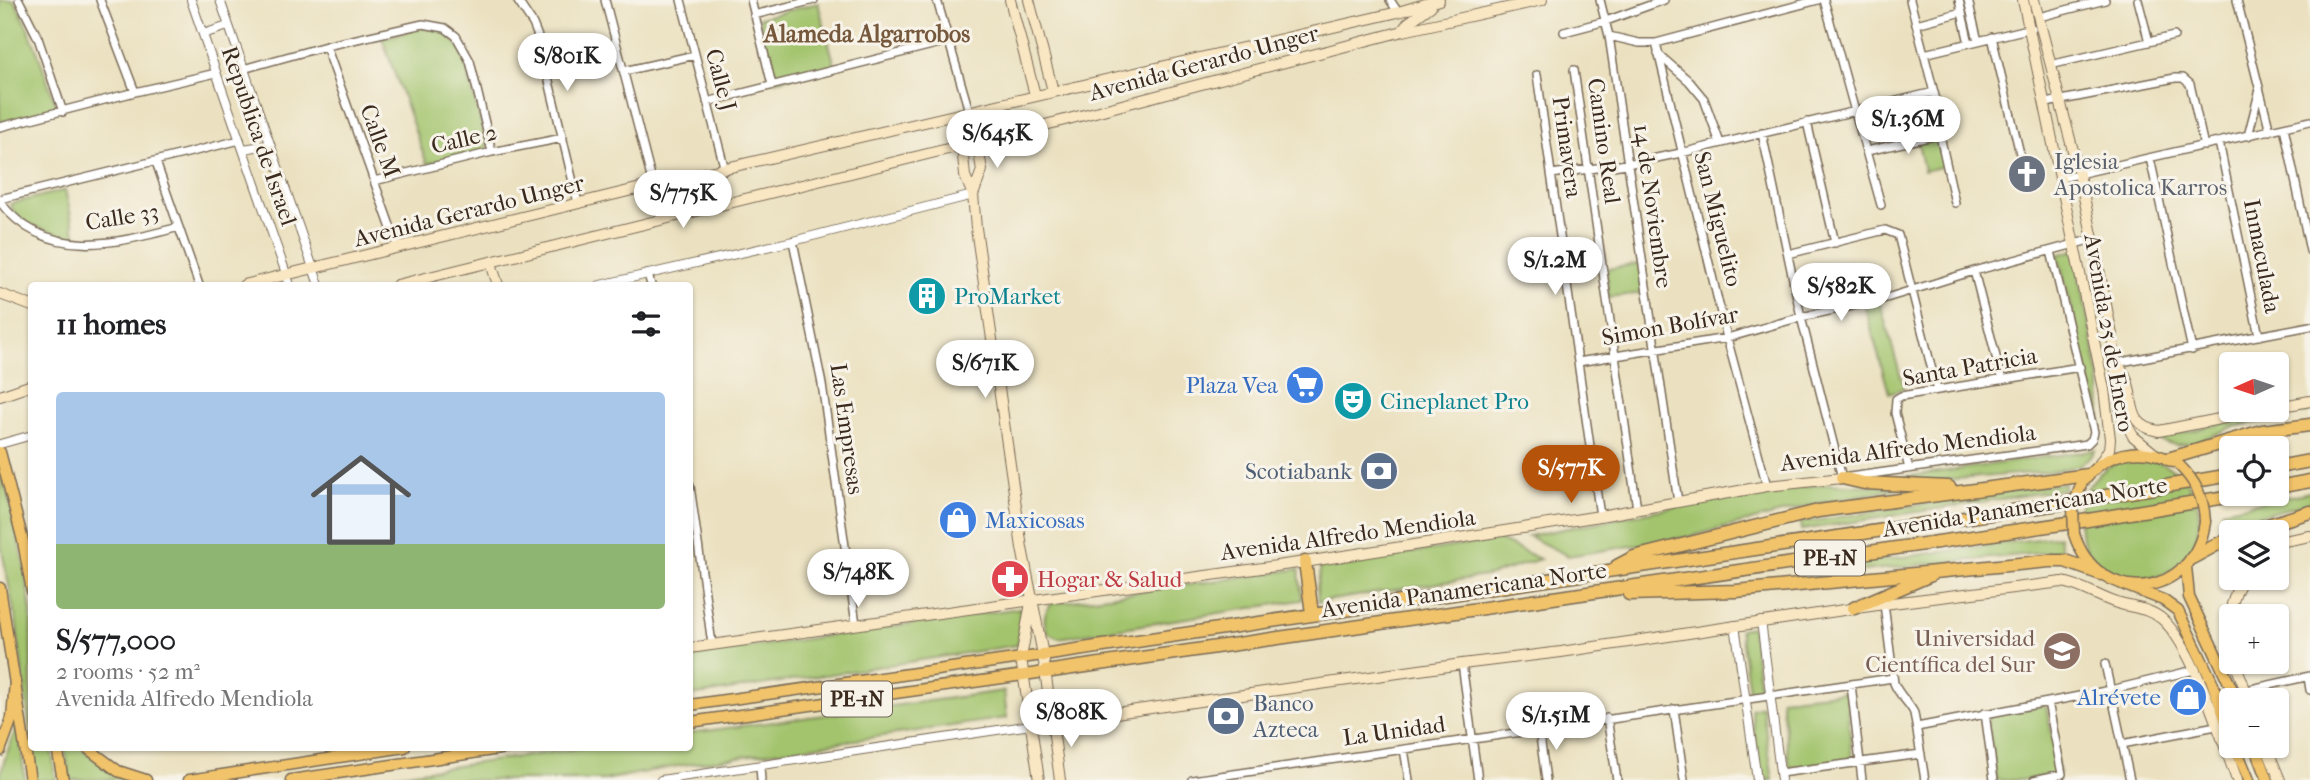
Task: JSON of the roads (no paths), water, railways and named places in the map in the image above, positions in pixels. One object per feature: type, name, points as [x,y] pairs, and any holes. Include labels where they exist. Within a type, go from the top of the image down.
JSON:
[{"type":"highway","points":[[2174,462],[2262,431],[2310,425]]},
{"type":"highway","points":[[2289,465],[2310,461]]},
{"type":"highway","name":"Avenida Panamericana Norte","points":[[1042,654],[2059,504],[2219,477]]},
{"type":"highway","points":[[1842,478],[1864,483],[1973,489]]},
{"type":"highway","points":[[1608,570],[1634,556],[1818,511],[1973,489],[2085,480]]},
{"type":"highway","points":[[2289,485],[2310,481]]},
{"type":"highway","name":"Avenida Panamericana Norte","points":[[1045,672],[2082,521],[2219,498]]},
{"type":"highway","points":[[2284,520],[2310,512]]},
{"type":"highway","points":[[2189,562],[2219,544]]},
{"type":"highway","points":[[1601,592],[1648,595],[1736,591],[2057,561],[2065,561],[2101,574]]},
{"type":"highway","points":[[1305,562],[1312,613]]},
{"type":"highway","points":[[1854,608],[1942,570]]},
{"type":"main road","points":[[1010,0],[1035,95]]},
{"type":"main road","points":[[1029,0],[1053,91]]},
{"type":"main road","name":"Avenida Gerardo Unger","points":[[271,282],[289,280],[313,269],[578,203],[1398,12],[1439,0]]},
{"type":"main road","name":"Avenida Gerardo Unger","points":[[410,282],[768,192],[962,149],[977,142],[1403,31],[1408,23],[1439,0]]},
{"type":"main road","points":[[1403,31],[1542,0]]},
{"type":"main road","name":"Avenida 25 de Enero","points":[[2023,0],[2100,365],[2110,439],[2109,449],[2099,465]]},
{"type":"main road","name":"Avenida 25 de Enero","points":[[2034,0],[2093,239],[2116,363],[2122,414],[2133,436],[2155,454]]},
{"type":"main road","points":[[1019,34],[1037,30]]},
{"type":"main road","points":[[969,111],[963,128],[965,176],[973,195],[1031,601],[1045,672],[1060,780]]},
{"type":"main road","points":[[973,195],[982,170],[977,142]]},
{"type":"main road","points":[[491,263],[497,282]]},
{"type":"main road","points":[[0,294],[28,304]]},
{"type":"main road","name":"Avenida 25 de Enero","points":[[2116,363],[2126,372],[2133,409],[2142,426],[2159,431],[2219,419]]},
{"type":"main road","points":[[0,396],[28,386]]},
{"type":"main road","points":[[2289,405],[2310,401]]},
{"type":"main road","points":[[0,452],[28,569]]},
{"type":"main road","points":[[2122,584],[2157,583],[2178,573],[2199,547],[2205,522],[2204,509],[2196,485],[2174,462],[2155,454],[2120,454],[2099,465],[2085,480],[2073,509],[2074,534],[2083,556],[2101,574],[2122,584],[2163,600],[2178,611],[2209,674],[2219,702]]},
{"type":"main road","name":"Avenida Alfredo Mendiola","points":[[693,647],[1305,562],[1600,516],[1767,486],[1842,478]]},
{"type":"main road","points":[[2289,540],[2310,537]]},
{"type":"main road","points":[[2189,562],[2189,597],[2237,688]]},
{"type":"main road","points":[[1031,725],[1561,652],[1760,621],[2062,582],[2073,583],[2117,603],[2150,612],[2161,618],[2176,634],[2196,675],[2237,780]]},
{"type":"main road","points":[[0,588],[30,780]]},
{"type":"main road","points":[[1031,601],[1021,658],[1039,780]]},
{"type":"main road","name":"Avenida Panamericana Norte","points":[[693,705],[1042,654]]},
{"type":"main road","name":"Avenida Panamericana Norte","points":[[693,722],[1045,672]]},
{"type":"main road","points":[[2196,675],[2209,674]]},
{"type":"main road","points":[[0,751],[12,718],[15,681]]},
{"type":"main road","points":[[58,751],[63,780]]},
{"type":"main road","points":[[91,751],[118,771],[146,780]]},
{"type":"main road","points":[[189,780],[350,751]]},
{"type":"main road","points":[[291,780],[353,775],[490,751]]},
{"type":"main road","points":[[2240,758],[2249,780]]},
{"type":"main road","points":[[2260,758],[2268,780]]},
{"type":"main road","points":[[2271,758],[2280,780]]},
{"type":"street","points":[[19,0],[38,38],[63,112]]},
{"type":"street","points":[[100,0],[135,92]]},
{"type":"street","name":"Republica de Israel","points":[[191,0],[289,280]]},
{"type":"street","name":"Republica de Israel","points":[[220,0],[318,282]]},
{"type":"street","points":[[517,0],[533,24],[539,39],[578,203]]},
{"type":"street","points":[[605,0],[653,185]]},
{"type":"street","name":"Calle J","points":[[681,0],[725,170]]},
{"type":"street","points":[[751,0],[772,86]]},
{"type":"street","points":[[754,15],[814,0]]},
{"type":"street","points":[[937,0],[969,111]]},
{"type":"street","points":[[1390,0],[1398,12]]},
{"type":"street","name":"14 de Noviembre","points":[[1600,0],[1609,36],[1678,502]]},
{"type":"street","points":[[1564,32],[1606,21],[1664,0]]},
{"type":"street","points":[[1609,36],[1639,43],[1656,43],[1818,0]]},
{"type":"street","points":[[1824,0],[1881,205]]},
{"type":"street","points":[[1921,0],[1910,1],[1943,127],[1941,140],[1955,203]]},
{"type":"street","points":[[1959,0],[1973,42]]},
{"type":"street","points":[[1968,0],[1973,42]]},
{"type":"street","points":[[1924,54],[2029,29],[2040,21],[2105,0]]},
{"type":"street","points":[[2138,0],[2149,42]]},
{"type":"street","points":[[2237,0],[2270,131]]},
{"type":"street","points":[[1916,24],[1962,12]]},
{"type":"street","points":[[243,69],[326,46],[423,24],[444,28],[456,36],[470,61],[492,152]]},
{"type":"street","points":[[203,34],[228,26]]},
{"type":"street","points":[[2050,65],[2174,36]]},
{"type":"street","points":[[1992,37],[2022,162]]},
{"type":"street","points":[[707,102],[948,41]]},
{"type":"street","name":"San Miguelito","points":[[1656,43],[1727,338],[1767,486]]},
{"type":"street","name":"Calle M","points":[[326,46],[398,248]]},
{"type":"street","points":[[1658,54],[1689,81],[1704,99],[1720,144]]},
{"type":"street","points":[[624,71],[695,55]]},
{"type":"street","name":"Camino Real","points":[[1574,69],[1637,509]]},
{"type":"street","points":[[0,127],[216,74]]},
{"type":"street","name":"Primavera","points":[[1537,75],[1600,516]]},
{"type":"street","points":[[2046,103],[2183,78],[2190,84],[2204,146]]},
{"type":"street","points":[[2248,136],[2260,91]]},
{"type":"street","points":[[1551,174],[1627,164],[1681,153],[1934,92]]},
{"type":"street","points":[[2060,178],[2310,121]]},
{"type":"street","points":[[1808,122],[1835,243]]},
{"type":"street","points":[[2284,127],[2310,251]]},
{"type":"street","points":[[1762,133],[1801,317],[1842,478]]},
{"type":"street","points":[[1867,151],[1942,134]]},
{"type":"street","name":"Calle 2","points":[[374,180],[563,138]]},
{"type":"street","name":"Inmaculada","points":[[2220,142],[2259,336]]},
{"type":"street","points":[[0,201],[156,162],[242,144],[269,145]]},
{"type":"street","points":[[2150,158],[2192,350]]},
{"type":"street","points":[[156,162],[198,282]]},
{"type":"street","points":[[613,282],[793,241],[973,195]]},
{"type":"street","name":"Calle 33","points":[[0,201],[12,218],[32,231],[77,244],[122,241],[179,227]]},
{"type":"street","points":[[1788,254],[1885,230],[1898,235],[1937,390]]},
{"type":"street","name":"Simon Bolívar","points":[[1578,362],[1727,338],[1801,317],[1880,300],[2093,239]]},
{"type":"street","name":"Las Empresas","points":[[793,241],[822,384],[856,624]]},
{"type":"street","points":[[2051,251],[2080,367]]},
{"type":"street","points":[[1974,271],[2002,380]]},
{"type":"street","points":[[648,274],[650,282]]},
{"type":"street","points":[[2116,363],[2310,326]]},
{"type":"street","name":"Santa Patricia","points":[[1909,469],[1895,413],[1896,399],[1901,396],[2080,367]]},
{"type":"street","name":"Avenida Alfredo Mendiola","points":[[1842,478],[2087,444],[2094,432],[2080,367]]},
{"type":"street","points":[[0,444],[28,436]]},
{"type":"street","points":[[693,508],[712,644]]},
{"type":"street","points":[[1884,604],[1893,678],[1898,693],[1910,705],[1917,727],[1925,780]]},
{"type":"street","points":[[1760,621],[1780,776],[1921,754]]},
{"type":"street","points":[[1735,625],[1757,780]]},
{"type":"street","points":[[1462,664],[1478,780]]},
{"type":"street","points":[[2105,664],[2130,780]]},
{"type":"street","points":[[1917,727],[2196,675]]},
{"type":"street","points":[[2270,688],[2309,677],[2310,690]]},
{"type":"street","name":"La Unidad","points":[[1192,780],[1893,678]]},
{"type":"street","points":[[1851,684],[1862,780]]},
{"type":"street","points":[[2034,780],[2062,774],[2048,702]]},
{"type":"street","points":[[1674,709],[1684,780]]},
{"type":"street","points":[[1985,713],[1994,780]]},
{"type":"street","points":[[1608,718],[1617,780]]},
{"type":"street","points":[[661,780],[694,778],[1031,725]]},
{"type":"street","points":[[2122,744],[2216,726]]},
{"type":"street","points":[[1539,729],[1546,780]]},
{"type":"street","points":[[1404,749],[1409,780]]},
{"type":"street","points":[[760,766],[761,780]]},
{"type":"place","name":"Iglesia Apostolica Karros","points":[[2027,174]]},
{"type":"place","name":"ProMarket","points":[[927,296]]},
{"type":"place","name":"Plaza Vea","points":[[1305,385]]},
{"type":"place","name":"Cineplanet Pro","points":[[1353,401]]},
{"type":"place","name":"Scotiabank","points":[[1379,471]]},
{"type":"place","name":"Maxicosas","points":[[958,520]]},
{"type":"place","name":"Hogar & Salud","points":[[1010,579]]},
{"type":"place","name":"Universidad Científica del Sur","points":[[2062,651]]},
{"type":"place","name":"Alrévete","points":[[2188,697]]},
{"type":"place","name":"Banco Azteca","points":[[1226,716]]},
{"type":"district","name":"Alameda Algarrobos","points":[[867,34]]}]
